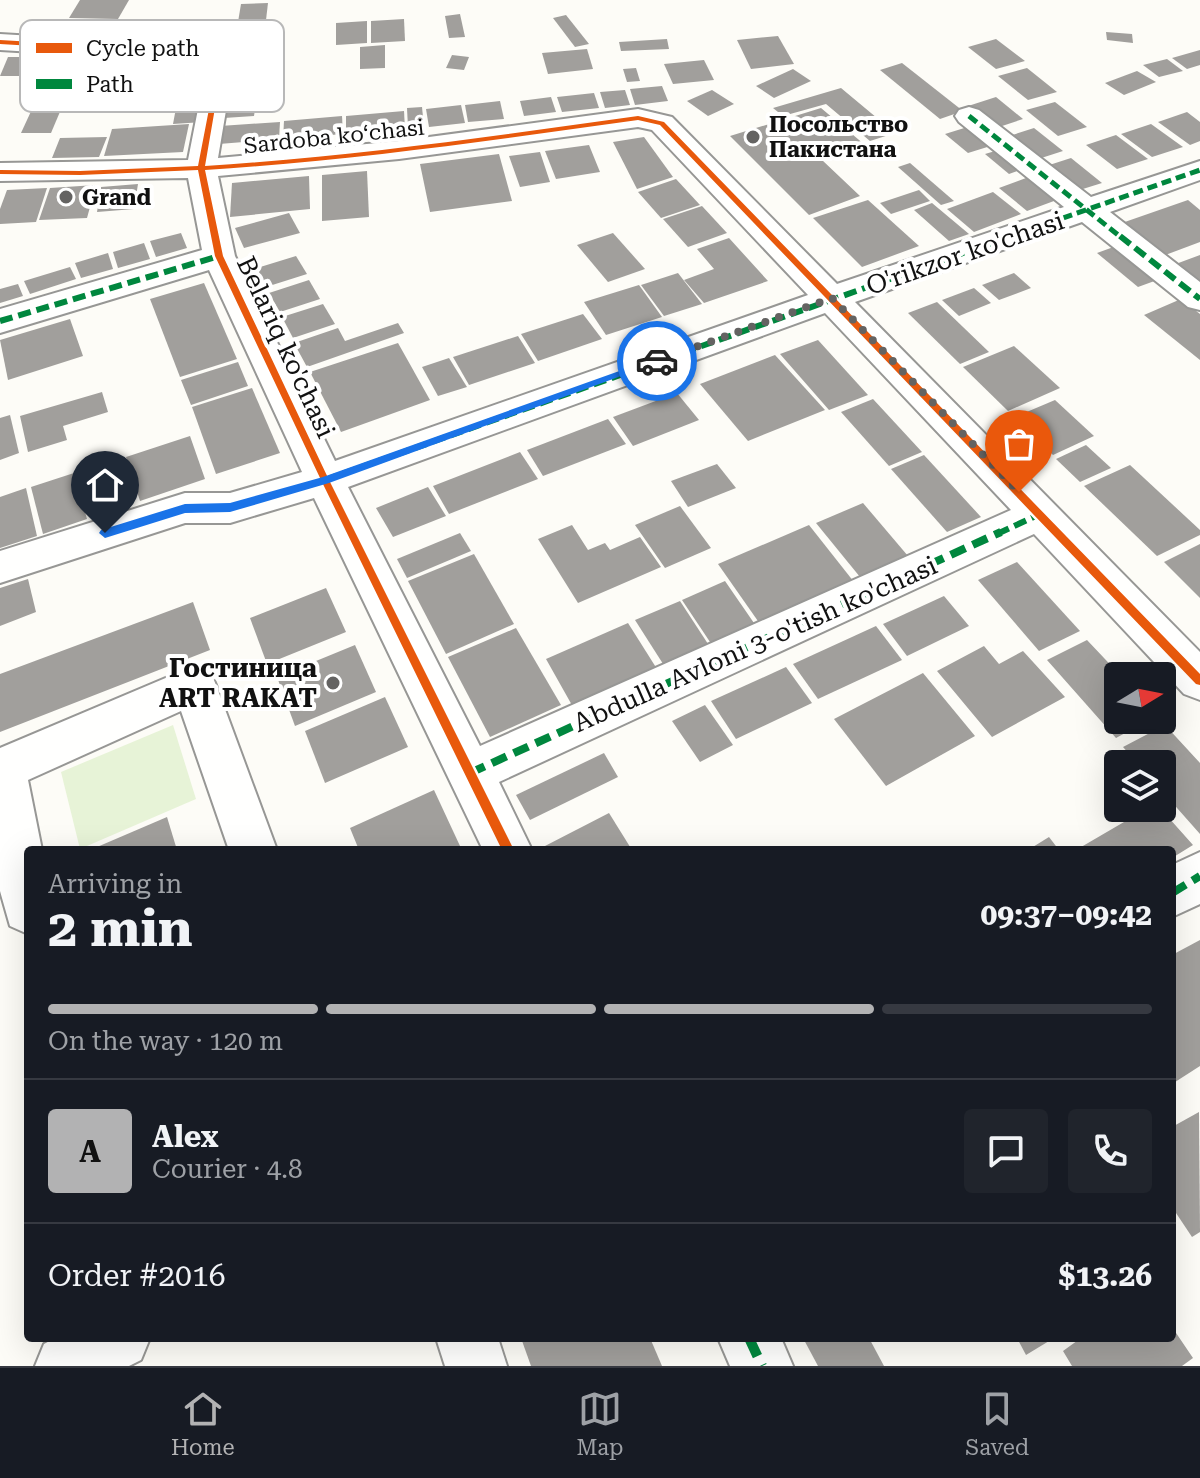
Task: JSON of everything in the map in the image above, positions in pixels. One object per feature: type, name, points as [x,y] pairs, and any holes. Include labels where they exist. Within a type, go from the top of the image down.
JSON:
[{"type":"street","name":"Belariq ko'chasi","points":[[0,42],[20,43]]},
{"type":"street","name":"Belariq ko'chasi","points":[[212,112],[201,169],[219,256],[325,480],[506,846]]},
{"type":"street","points":[[969,116],[1200,299]]},
{"type":"street","name":"Sardoba koʻchasi","points":[[0,172],[59,174],[201,169],[389,152],[638,118],[668,127],[832,298]]},
{"type":"street","name":"O'rikzor ko'chasi","points":[[0,567],[185,508],[230,508],[325,480],[1200,170]]},
{"type":"street","points":[[0,321],[219,256]]},
{"type":"street","points":[[832,298],[1200,681]]},
{"type":"street","name":"Abdulla Avloni 3-o'tish ko'chasi","points":[[470,773],[1040,514]]},
{"type":"street","points":[[24,899],[9,861],[1,770],[194,685],[252,846]]},
{"type":"street","points":[[1176,891],[1200,876]]},
{"type":"street","points":[[468,1342],[476,1366]]},
{"type":"street","points":[[751,1342],[762,1366]]},
{"type":"green space","points":[[173,725],[196,799],[87,846],[79,846],[61,772]]},
{"type":"building","points":[[80,0],[129,0],[118,19],[69,18]]},
{"type":"building","points":[[268,3],[266,20],[238,20],[241,4]]},
{"type":"building","points":[[460,14],[465,37],[449,38],[445,16]]},
{"type":"building","points":[[566,15],[589,44],[575,47],[553,18]]},
{"type":"building","points":[[404,19],[405,41],[371,43],[371,21]]},
{"type":"building","points":[[367,21],[367,43],[336,45],[336,23]]},
{"type":"building","points":[[1106,32],[1132,34],[1133,43],[1107,40]]},
{"type":"building","points":[[778,36],[794,64],[751,69],[737,40]]},
{"type":"building","points":[[667,39],[669,49],[621,51],[619,42]]},
{"type":"building","points":[[996,39],[1025,61],[996,69],[968,47]]},
{"type":"building","points":[[385,45],[385,68],[360,69],[360,47]]},
{"type":"building","points":[[587,49],[593,69],[548,74],[542,53]]},
{"type":"building","points":[[1200,50],[1200,65],[1187,69],[1172,58]]},
{"type":"building","points":[[452,55],[469,57],[464,70],[446,68]]},
{"type":"building","points":[[8,57],[20,57],[20,76],[0,76]]},
{"type":"building","points":[[1167,59],[1183,71],[1159,77],[1143,65]]},
{"type":"building","points":[[704,60],[714,80],[673,84],[664,64]]},
{"type":"building","points":[[902,63],[963,111],[940,119],[880,70]]},
{"type":"building","points":[[636,68],[640,81],[627,82],[623,69]]},
{"type":"building","points":[[1027,68],[1057,92],[1028,100],[998,76]]},
{"type":"building","points":[[793,69],[811,81],[774,98],[756,86]]},
{"type":"building","points":[[1137,71],[1156,82],[1124,95],[1105,83]]},
{"type":"building","points":[[662,86],[668,101],[635,105],[630,89]]},
{"type":"building","points":[[841,88],[895,133],[870,141],[826,104],[783,116],[773,108]]},
{"type":"building","points":[[625,90],[630,105],[605,108],[600,92]]},
{"type":"building","points":[[712,90],[734,104],[708,116],[687,101]]},
{"type":"building","points":[[594,93],[599,108],[562,112],[557,97]]},
{"type":"building","points":[[551,97],[556,112],[524,116],[520,101]]},
{"type":"building","points":[[996,97],[1023,119],[993,129],[965,107]]},
{"type":"building","points":[[500,101],[504,119],[468,122],[465,105]]},
{"type":"building","points":[[1055,102],[1087,127],[1058,136],[1026,110]]},
{"type":"building","points":[[461,105],[465,123],[429,127],[426,109]]},
{"type":"building","points":[[422,107],[424,127],[408,128],[407,108]]},
{"type":"building","points":[[821,108],[865,145],[822,160],[860,196],[809,215],[730,136]]},
{"type":"building","points":[[404,111],[405,129],[346,134],[346,116]]},
{"type":"building","points":[[31,112],[60,112],[51,133],[21,133]]},
{"type":"building","points":[[175,112],[205,112],[203,122],[173,124]]},
{"type":"building","points":[[225,112],[255,112],[254,116],[224,118]]},
{"type":"building","points":[[1187,112],[1200,122],[1200,141],[1190,145],[1158,122]]},
{"type":"building","points":[[342,116],[343,134],[283,139],[284,121]]},
{"type":"building","points":[[280,122],[279,139],[219,144],[220,126]]},
{"type":"building","points":[[189,124],[183,152],[104,156],[112,129]]},
{"type":"building","points":[[1151,124],[1183,147],[1152,157],[1121,134]]},
{"type":"building","points":[[974,125],[997,144],[968,153],[945,134]]},
{"type":"building","points":[[1034,128],[1063,151],[1032,161],[1003,138]]},
{"type":"building","points":[[1116,135],[1148,159],[1117,169],[1086,145]]},
{"type":"building","points":[[107,137],[99,157],[52,158],[60,138]]},
{"type":"building","points":[[644,137],[673,177],[637,189],[613,142]]},
{"type":"building","points":[[589,145],[600,172],[556,179],[545,151]]},
{"type":"building","points":[[1002,149],[1026,168],[1009,174],[985,154]]},
{"type":"building","points":[[540,152],[550,182],[520,187],[509,156]]},
{"type":"building","points":[[499,154],[512,201],[430,212],[420,164]]},
{"type":"building","points":[[1071,158],[1102,183],[1070,193],[1040,168]]},
{"type":"building","points":[[910,163],[954,201],[941,205],[898,167]]},
{"type":"building","points":[[367,171],[369,217],[322,221],[322,175]]},
{"type":"building","points":[[1034,175],[1062,198],[1027,211],[999,188]]},
{"type":"building","points":[[309,176],[310,209],[230,217],[232,183]]},
{"type":"building","points":[[676,179],[700,205],[661,218],[638,192]]},
{"type":"building","points":[[138,184],[134,209],[97,212],[101,187]]},
{"type":"building","points":[[96,185],[87,218],[39,220],[50,188]]},
{"type":"building","points":[[47,188],[36,222],[0,224],[0,209],[7,190]]},
{"type":"building","points":[[919,190],[930,201],[891,214],[880,203]]},
{"type":"building","points":[[993,192],[1021,214],[974,232],[947,209]]},
{"type":"building","points":[[868,200],[919,246],[862,267],[813,218]]},
{"type":"building","points":[[1188,200],[1200,210],[1200,242],[1160,257],[1119,224]]},
{"type":"building","points":[[932,203],[969,234],[949,241],[914,210]]},
{"type":"building","points":[[702,206],[727,233],[688,247],[663,219]]},
{"type":"building","points":[[289,213],[300,233],[244,248],[235,228]]},
{"type":"building","points":[[181,233],[187,248],[156,257],[150,241]]},
{"type":"building","points":[[613,233],[645,269],[608,282],[577,245]]},
{"type":"building","points":[[729,238],[768,281],[704,303],[684,280],[714,269],[697,249]]},
{"type":"building","points":[[144,243],[150,259],[118,268],[113,252]]},
{"type":"building","points":[[1119,245],[1160,279],[1138,287],[1097,253]]},
{"type":"building","points":[[108,253],[113,269],[81,278],[75,263]]},
{"type":"building","points":[[1200,255],[1200,286],[1173,265]]},
{"type":"building","points":[[296,256],[307,274],[266,287],[257,268]]},
{"type":"building","points":[[70,267],[76,279],[30,294],[24,281]]},
{"type":"building","points":[[678,273],[702,304],[664,316],[641,285]]},
{"type":"building","points":[[1014,273],[1031,288],[999,300],[982,285]]},
{"type":"building","points":[[309,280],[320,299],[280,312],[269,293]]},
{"type":"building","points":[[204,283],[237,359],[180,377],[150,299]]},
{"type":"building","points":[[18,284],[23,296],[0,303],[0,289]]},
{"type":"building","points":[[639,285],[662,317],[606,335],[584,302]]},
{"type":"building","points":[[974,288],[991,303],[959,316],[942,300]]},
{"type":"building","points":[[1181,299],[1200,314],[1200,360],[1144,315]]},
{"type":"building","points":[[937,302],[989,352],[960,364],[908,313]]},
{"type":"building","points":[[323,304],[335,324],[293,338],[282,317]]},
{"type":"building","points":[[583,314],[602,339],[538,361],[521,334]]},
{"type":"building","points":[[70,319],[83,356],[8,380],[0,340]]},
{"type":"building","points":[[398,323],[404,333],[307,367],[294,343],[338,328],[345,341]]},
{"type":"building","points":[[518,336],[535,363],[469,385],[453,357]]},
{"type":"building","points":[[818,340],[868,395],[829,410],[780,354]]},
{"type":"building","points":[[398,343],[430,400],[341,432],[310,372]]},
{"type":"building","points":[[1014,346],[1060,388],[1008,411],[963,367]]},
{"type":"building","points":[[775,355],[825,410],[748,441],[700,384]]},
{"type":"building","points":[[449,358],[467,387],[438,396],[422,367]]},
{"type":"building","points":[[238,362],[248,386],[191,405],[181,380]]},
{"type":"building","points":[[252,388],[280,453],[216,474],[192,407]]},
{"type":"building","points":[[102,392],[108,412],[63,426],[67,440],[28,452],[20,416]]},
{"type":"building","points":[[677,393],[699,420],[633,446],[613,417]]},
{"type":"building","points":[[873,399],[922,452],[889,466],[841,412]]},
{"type":"building","points":[[1055,400],[1094,436],[1053,455],[1015,417]]},
{"type":"building","points":[[10,415],[19,453],[0,460],[0,418]]},
{"type":"building","points":[[608,419],[626,444],[543,476],[527,450]]},
{"type":"building","points":[[190,436],[205,479],[140,501],[126,457]]},
{"type":"building","points":[[1086,445],[1111,468],[1080,482],[1056,459]]},
{"type":"building","points":[[520,452],[538,479],[449,514],[433,486]]},
{"type":"building","points":[[924,455],[981,517],[947,532],[891,469]]},
{"type":"building","points":[[120,459],[133,503],[91,517],[78,473]]},
{"type":"building","points":[[717,464],[736,488],[688,507],[671,481]]},
{"type":"building","points":[[1130,465],[1200,530],[1200,535],[1157,556],[1084,486]]},
{"type":"building","points":[[74,473],[87,519],[43,534],[31,487]]},
{"type":"building","points":[[428,487],[446,516],[393,537],[376,508]]},
{"type":"building","points":[[26,488],[37,536],[0,548],[0,497]]},
{"type":"building","points":[[863,503],[908,556],[860,577],[816,523]]},
{"type":"building","points":[[680,506],[711,548],[665,568],[635,525]]},
{"type":"building","points":[[572,525],[588,550],[605,543],[610,550],[640,537],[661,567],[578,603],[538,539]]},
{"type":"building","points":[[809,525],[854,582],[760,624],[718,564]]},
{"type":"building","points":[[460,533],[471,551],[407,578],[397,559]]},
{"type":"building","points":[[1200,544],[1200,598],[1164,562]]},
{"type":"building","points":[[474,554],[514,624],[446,654],[408,581]]},
{"type":"building","points":[[1017,562],[1080,631],[1039,651],[978,580]]},
{"type":"building","points":[[28,579],[36,612],[0,626],[0,588]]},
{"type":"building","points":[[725,581],[756,626],[712,645],[682,600]]},
{"type":"building","points":[[326,588],[346,632],[267,664],[250,618]]},
{"type":"building","points":[[944,596],[969,626],[907,656],[883,624]]},
{"type":"building","points":[[680,601],[710,647],[665,667],[635,620]]},
{"type":"building","points":[[193,602],[210,650],[0,732],[0,674]]},
{"type":"building","points":[[628,623],[657,669],[573,707],[546,659]]},
{"type":"building","points":[[876,626],[902,660],[818,699],[793,664]]},
{"type":"building","points":[[516,628],[561,705],[490,737],[448,657]]},
{"type":"building","points":[[1087,640],[1108,662],[1104,662],[1104,724],[1047,660]]},
{"type":"building","points":[[355,645],[376,692],[295,726],[277,677]]},
{"type":"building","points":[[984,646],[999,664],[1023,651],[1065,697],[992,737],[937,671]]},
{"type":"building","points":[[786,667],[812,703],[736,739],[711,701]]},
{"type":"building","points":[[923,673],[975,736],[886,786],[834,719]]},
{"type":"building","points":[[385,697],[408,747],[325,783],[305,731]]},
{"type":"building","points":[[705,705],[733,745],[700,762],[672,721]]},
{"type":"building","points":[[1148,734],[1173,734],[1200,763],[1200,834],[1176,807],[1176,750],[1126,750],[1123,747]]},
{"type":"building","points":[[604,753],[618,777],[530,820],[516,795]]},
{"type":"building","points":[[434,790],[460,846],[357,846],[350,828]]},
{"type":"building","points":[[609,813],[630,846],[545,846]]},
{"type":"building","points":[[167,817],[176,846],[99,846]]},
{"type":"building","points":[[1124,822],[1172,822],[1193,845],[1176,856],[1176,846],[1083,846]]},
{"type":"building","points":[[1049,837],[1056,846],[1034,846]]},
{"type":"building","points":[[1200,940],[1200,1066],[1176,1081],[1176,953]]},
{"type":"building","points":[[1199,1112],[1200,1232],[1192,1237],[1176,1213],[1176,1125]]},
{"type":"building","points":[[1176,1333],[1193,1358],[1182,1366],[1072,1366],[1063,1351],[1075,1342],[1176,1342]]},
{"type":"building","points":[[522,1342],[652,1342],[662,1366],[531,1366]]},
{"type":"building","points":[[805,1342],[871,1342],[884,1366],[818,1366]]},
{"type":"building","points":[[1019,1342],[1047,1342],[1026,1355]]},
{"type":"marked path","points":[[969,116],[1200,299]]},
{"type":"marked path","points":[[325,480],[1200,170]]},
{"type":"marked path","points":[[0,321],[219,256]]},
{"type":"marked path","points":[[470,773],[1040,514]]},
{"type":"marked path","points":[[1176,891],[1200,876]]},
{"type":"marked path","points":[[751,1342],[762,1366]]},
{"type":"cycle path","points":[[0,42],[20,43]]},
{"type":"cycle path","points":[[212,112],[201,169],[219,256],[325,480],[506,846]]},
{"type":"cycle path","points":[[0,172],[80,173],[240,166],[399,150],[638,118],[662,123],[1200,681]]},
{"type":"way so far","points":[[657,361],[832,298],[1019,492]]},
{"type":"place","name":"Посольство Пакистана","points":[[753,137]]},
{"type":"place","name":"Grand","points":[[66,197]]},
{"type":"place","name":"Гостиница ART RAKAT","points":[[333,683]]},
{"type":"route","points":[[105,533],[185,508],[230,508],[325,480],[657,361]]}]
